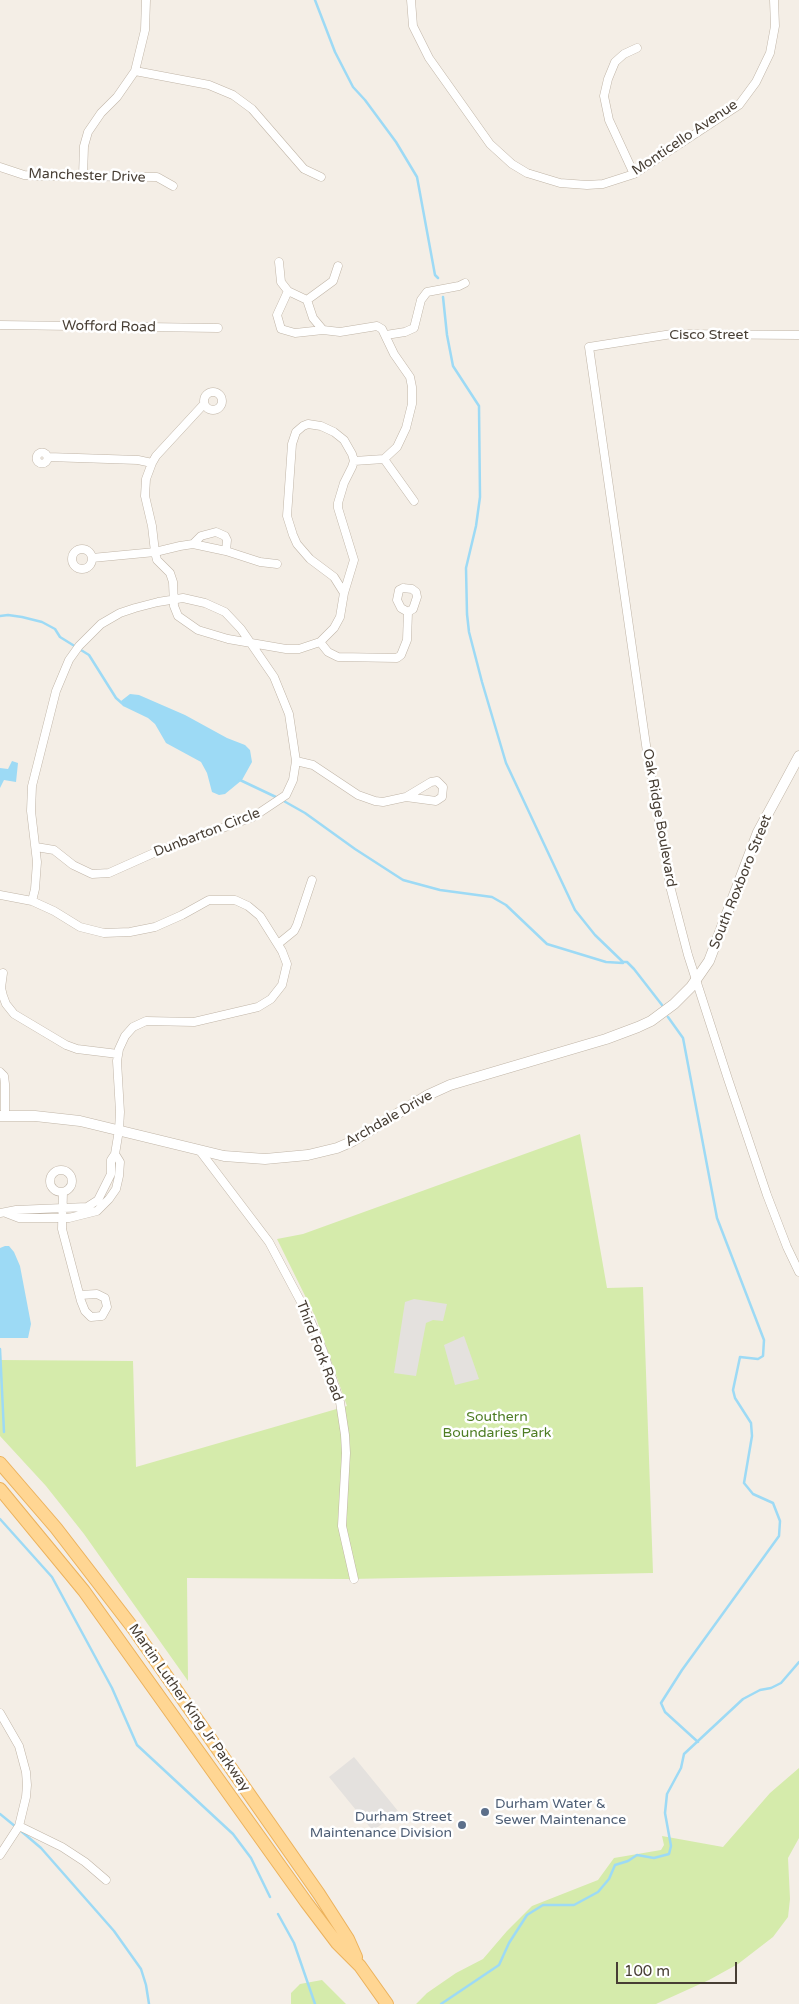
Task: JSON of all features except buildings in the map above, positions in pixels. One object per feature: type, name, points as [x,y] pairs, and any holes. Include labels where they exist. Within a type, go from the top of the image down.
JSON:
[{"type":"main road","name":"Martin Luther King Jr Parkway","points":[[0,1463],[56,1528],[133,1628],[319,1894],[348,1939],[360,1966]]},
{"type":"main road","name":"Martin Luther King Jr Parkway","points":[[0,1489],[84,1591],[306,1902],[337,1943],[360,1966],[387,2004]]},
{"type":"street","points":[[83,176],[84,146],[88,132],[101,113],[117,97],[135,70],[145,30],[146,0]]},
{"type":"street","name":"Monticello Avenue","points":[[411,0],[414,26],[429,58],[490,144],[512,164],[527,173],[543,180],[573,185],[603,184],[634,174],[727,114],[747,96],[770,53],[775,26],[774,0]]},
{"type":"street","points":[[634,174],[609,120],[604,96],[615,62],[624,54],[637,48]]},
{"type":"street","points":[[135,70],[209,85],[233,95],[252,109],[304,169],[321,177]]},
{"type":"street","name":"Manchester Drive","points":[[0,166],[24,175],[157,178],[165,180],[172,186]]},
{"type":"street","points":[[279,262],[281,282],[288,291],[307,300],[313,318],[323,330]]},
{"type":"street","points":[[307,300],[333,281],[338,266]]},
{"type":"street","points":[[386,335],[405,332],[414,328],[421,300],[427,292],[459,286],[465,283]]},
{"type":"street","points":[[288,291],[277,315],[281,329],[295,332],[323,330],[340,332],[377,326],[386,335],[394,354],[410,377],[413,394],[410,415],[404,434],[392,453],[384,459],[354,461]]},
{"type":"street","name":"Wofford Road","points":[[0,325],[218,328]]},
{"type":"street","name":"Cisco Street","points":[[590,347],[672,334],[799,335]]},
{"type":"street","name":"Oak Ridge Boulevard","points":[[590,347],[647,752],[664,854],[678,920],[767,1195],[786,1246],[799,1272]]},
{"type":"street","points":[[204,404],[152,463],[146,479],[145,496],[152,526],[155,552],[157,560],[170,574],[173,582],[174,606],[178,616],[185,623],[198,630],[228,639],[286,649],[299,649],[320,642],[334,628],[340,617],[344,592],[354,560],[338,508],[344,483],[354,461],[349,447],[344,440],[322,426],[308,424],[303,426],[294,437],[288,487],[287,516],[292,535],[304,553],[334,577],[344,592]]},
{"type":"street","points":[[48,457],[138,460],[152,463]]},
{"type":"street","points":[[384,459],[414,501]]},
{"type":"street","points":[[193,544],[201,536],[216,532],[225,536],[226,551]]},
{"type":"street","points":[[92,558],[155,552],[193,544],[226,551],[243,558],[277,564]]},
{"type":"street","name":"Dunbarton Circle","points":[[32,901],[37,876],[36,847],[31,811],[32,786],[56,691],[69,660],[85,639],[110,618],[135,608],[174,598],[193,599],[216,607],[232,619],[252,644],[274,677],[283,697],[292,730],[296,761],[290,789],[282,798],[267,809],[237,824],[156,852],[109,873],[92,874],[73,865],[54,850],[36,847]]},
{"type":"street","points":[[320,642],[328,652],[338,657],[397,658],[401,655],[407,640],[408,612]]},
{"type":"street","name":"South Roxboro Street","points":[[696,980],[714,949],[758,832],[799,756]]},
{"type":"street","points":[[296,761],[318,768],[366,799],[383,802],[406,797]]},
{"type":"street","points":[[278,944],[294,931],[312,880]]},
{"type":"street","points":[[0,895],[32,901],[54,911],[80,927],[97,932],[117,933],[155,927],[209,900],[235,900],[242,902],[254,911],[265,923],[278,944],[287,964],[285,978],[277,992],[265,1004],[249,1010],[194,1022],[146,1021],[133,1027],[121,1042],[118,1054],[119,1130],[115,1154],[111,1160],[111,1174],[98,1200],[87,1207],[16,1210],[3,1213]]},
{"type":"street","points":[[3,973],[3,996],[6,1004],[14,1014],[66,1045],[77,1049],[118,1054]]},
{"type":"street","name":"Archdale Drive","points":[[3,1116],[67,1119],[224,1156],[265,1159],[308,1156],[337,1148],[450,1084],[597,1042],[638,1027],[667,1010],[696,980]]},
{"type":"street","points":[[0,1072],[4,1076],[6,1084],[3,1116]]},
{"type":"street","name":"Third Fork Road","points":[[200,1151],[269,1242],[309,1316],[326,1360],[340,1402],[345,1435],[346,1453],[342,1526],[354,1579]]},
{"type":"street","points":[[3,1213],[19,1218],[75,1218],[97,1211],[116,1189],[120,1176],[120,1162],[115,1154]]},
{"type":"street","points":[[62,1192],[62,1229],[80,1295]]},
{"type":"street","points":[[0,1713],[19,1746],[26,1772],[26,1797],[19,1826],[0,1855]]},
{"type":"street","points":[[19,1826],[62,1847],[85,1862],[106,1880]]},
{"type":"green space","name":"Southern Boundaries Park","points":[[580,1134],[607,1288],[643,1287],[653,1573],[350,1579],[187,1578],[188,1681],[84,1534],[46,1486],[0,1436],[0,1360],[133,1361],[136,1467],[347,1406],[316,1318],[277,1239],[303,1234]]},
{"type":"green space","points":[[799,1768],[799,1838],[788,1858],[790,1899],[788,1917],[773,1937],[738,1964],[709,1980],[656,2004],[416,2004],[427,1993],[456,1973],[483,1959],[532,1906],[598,1880],[614,1858],[661,1850],[664,1845],[662,1836],[723,1847],[770,1793]]},
{"type":"green space","points":[[322,1980],[346,2004],[291,2004],[291,1993],[300,1984]]},
{"type":"shaded area","points":[[414,1299],[447,1304],[443,1321],[433,1320],[426,1323],[416,1376],[394,1373],[405,1302]]},
{"type":"shaded area","points":[[464,1336],[479,1379],[455,1385],[444,1345]]},
{"type":"shaded area","points":[[354,1757],[398,1811],[373,1831],[329,1777]]},
{"type":"water","points":[[130,694],[139,695],[185,715],[227,738],[245,745],[250,750],[252,762],[242,780],[225,794],[219,795],[212,792],[207,773],[201,762],[166,743],[155,724],[148,718],[123,706],[121,701]]},
{"type":"water","points":[[12,761],[18,763],[16,782],[4,780],[0,788],[0,768],[8,769]]},
{"type":"water","points":[[9,1246],[14,1252],[20,1266],[31,1324],[28,1338],[0,1338],[0,1248]]},
{"type":"waterway","points":[[315,0],[335,52],[353,87],[396,142],[417,177],[435,275],[438,278]]},
{"type":"waterway","points":[[443,297],[453,366],[479,406],[480,497],[476,526],[466,568],[467,614],[469,632],[482,682],[506,763],[575,910],[595,935],[623,962],[627,962],[634,969],[662,1005]]},
{"type":"waterway","points":[[0,616],[22,617],[42,622],[55,629],[60,637],[89,655],[116,698],[124,705]]},
{"type":"waterway","points":[[240,780],[278,798]]},
{"type":"waterway","points":[[282,800],[305,813],[403,880],[440,890],[492,897],[506,905],[547,944],[606,962],[623,963]]},
{"type":"waterway","points":[[668,1017],[683,1038],[717,1218],[764,1340],[763,1356],[758,1359],[740,1357],[733,1390],[735,1398],[751,1423],[752,1436],[744,1483],[753,1494],[773,1503],[780,1521],[779,1536],[682,1670],[661,1703],[665,1712],[698,1742]]},
{"type":"waterway","points":[[0,1349],[4,1432]]},
{"type":"waterway","points":[[0,1519],[52,1577],[112,1688],[137,1745],[233,1834],[251,1858],[270,1897]]},
{"type":"waterway","points":[[441,2004],[499,1965],[509,1943],[527,1915],[543,1905],[574,1905],[598,1892],[609,1879],[615,1865],[628,1861],[637,1855],[654,1858],[669,1854],[671,1846],[665,1813],[667,1794],[681,1768],[684,1754],[743,1699],[760,1690],[771,1688],[781,1683],[799,1662]]},
{"type":"waterway","points":[[0,1814],[16,1827]]},
{"type":"waterway","points":[[21,1831],[41,1848],[114,1931],[141,1969],[149,2004]]},
{"type":"waterway","points":[[278,1914],[294,1943],[315,2004]]},
{"type":"place","name":"Durham Water & Sewer Maintenance","points":[[485,1812]]},
{"type":"place","name":"Durham Street Maintenance Division","points":[[462,1825]]}]
